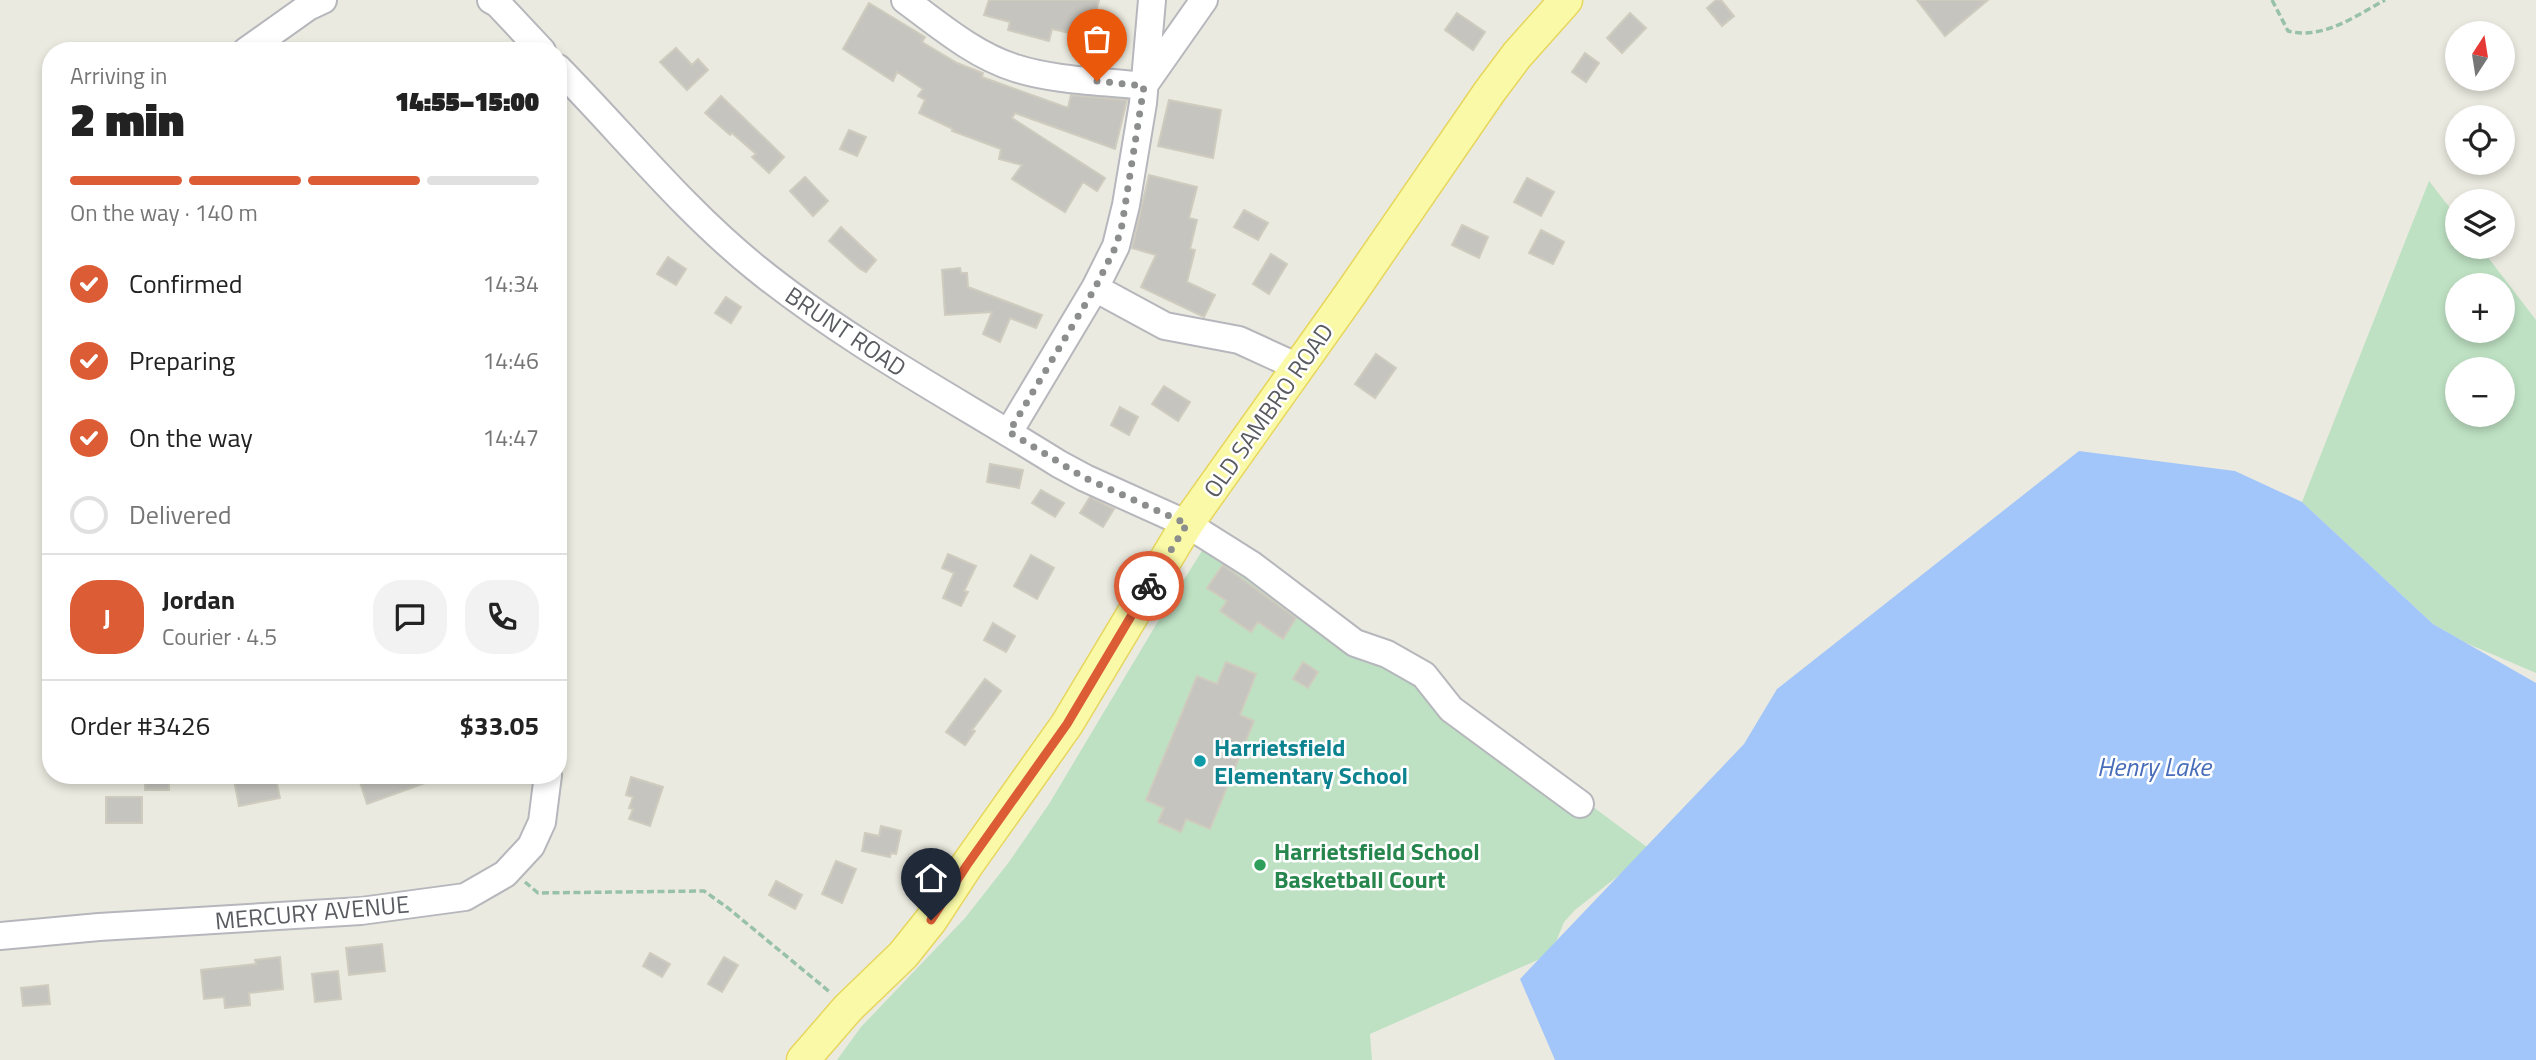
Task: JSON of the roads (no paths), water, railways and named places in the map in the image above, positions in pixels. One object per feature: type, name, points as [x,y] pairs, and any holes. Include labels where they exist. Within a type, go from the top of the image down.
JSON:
[{"type":"main road","name":"OLD SAMBRO ROAD","points":[[803,1060],[848,1008],[903,955],[931,920],[1067,724],[1187,524],[1490,91],[1517,55],[1566,0]]},
{"type":"street","points":[[259,42],[308,7],[323,0]]},
{"type":"street","points":[[491,0],[534,42]]},
{"type":"street","points":[[905,0],[973,48],[1014,68],[1049,76],[1144,86]]},
{"type":"street","points":[[1009,432],[1095,288],[1116,246],[1122,225],[1144,86],[1152,0]]},
{"type":"street","points":[[1144,86],[1204,0]]},
{"type":"street","name":"BRUNT ROAD","points":[[567,77],[703,220],[753,266],[804,306],[907,372],[1085,478],[1187,524],[1252,565],[1355,643],[1387,654],[1424,675],[1451,709],[1580,804]]},
{"type":"street","points":[[1095,288],[1165,326],[1239,340],[1298,367]]},
{"type":"street","name":"MERCURY AVENUE","points":[[0,936],[257,916],[361,911],[465,897],[509,870],[531,846],[542,822],[547,784]]},
{"type":"water","name":"Henry Lake","points":[[2079,451],[2235,471],[2302,502],[2433,624],[2536,683],[2536,1060],[1555,1060],[1520,979],[1744,744],[1777,689]]},
{"type":"place","name":"Harrietsfield Elementary School","points":[[1200,761]]},
{"type":"place","name":"Harrietsfield School Basketball Court","points":[[1260,865]]}]
